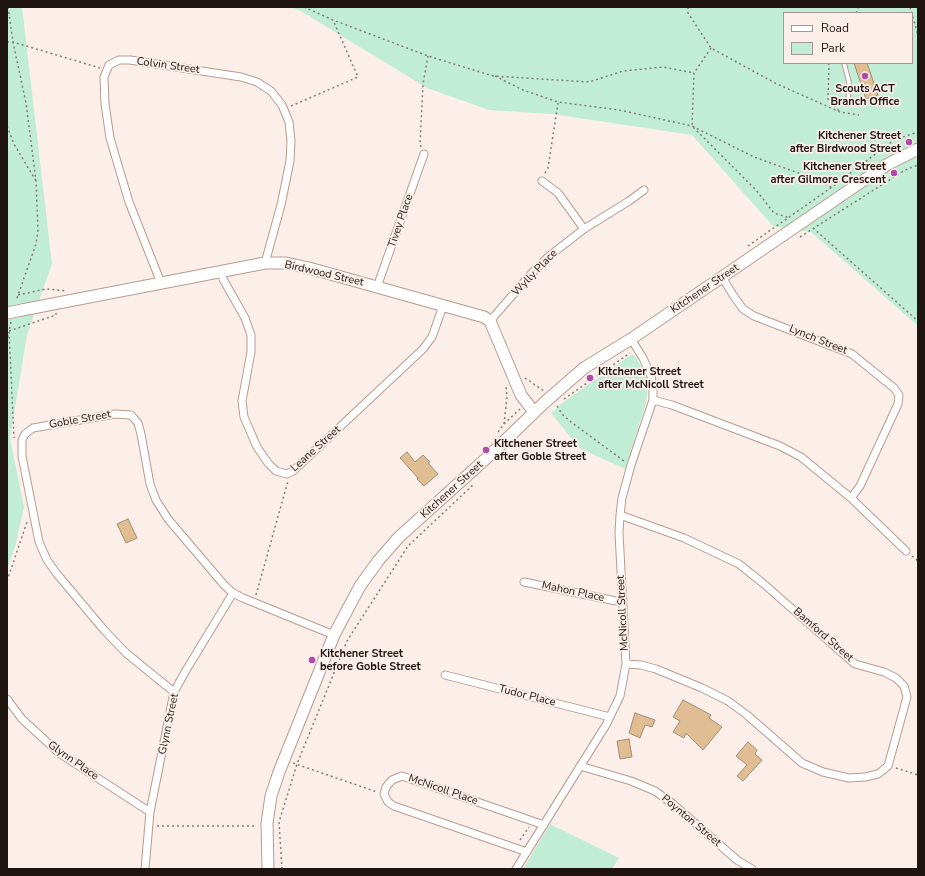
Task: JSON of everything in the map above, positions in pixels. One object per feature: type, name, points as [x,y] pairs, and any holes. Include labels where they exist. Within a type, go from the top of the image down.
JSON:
[{"type":"street","name":"Colvin Street","points":[[107,70],[109,65],[119,60],[130,60],[241,76],[256,82],[271,91],[284,109],[289,122],[291,141],[290,161],[281,206],[265,263]]},
{"type":"street","points":[[107,70],[104,77],[105,104],[110,138],[118,170],[161,283]]},
{"type":"street","name":"Kitchener Street","points":[[268,869],[268,823],[271,796],[284,759],[334,635],[360,586],[378,561],[399,538],[490,455],[534,412],[584,368],[631,339],[722,278],[888,164],[918,149]]},
{"type":"street","name":"Tivey Place","points":[[377,287],[424,154]]},
{"type":"street","points":[[542,181],[558,192],[584,229]]},
{"type":"street","name":"Wylly Place","points":[[490,321],[548,257],[584,229],[644,190]]},
{"type":"street","name":"Birdwood Street","points":[[10,315],[19,306],[76,299],[265,263],[286,263],[309,268],[484,317],[490,321]]},
{"type":"street","name":"Leane Street","points":[[222,271],[223,279],[245,318],[251,335],[252,352],[242,401],[244,416],[258,447],[268,463],[276,471],[287,474],[423,349],[432,337],[443,306]]},
{"type":"street","name":"Lynch Street","points":[[722,278],[743,309],[754,316],[852,354],[894,388],[899,395],[898,404],[860,486],[851,498]]},
{"type":"street","points":[[490,321],[521,395],[534,412]]},
{"type":"street","name":"McNicoll Street","points":[[516,869],[580,766],[610,716],[620,696],[626,664],[619,533],[620,515],[622,498],[631,465],[653,400],[652,376],[631,339]]},
{"type":"street","points":[[653,400],[672,405],[780,446],[801,457],[851,498],[906,551]]},
{"type":"street","name":"Goble Street","points":[[174,692],[126,653],[95,619],[47,560],[39,542],[22,456],[21,444],[25,434],[33,428],[115,414],[131,415],[138,423],[150,484],[156,500],[168,519],[225,586],[233,593],[254,603],[334,635]]},
{"type":"street","name":"Bamford Street","points":[[620,515],[684,538],[739,564],[855,664],[884,672],[896,678],[904,686],[907,697],[888,766]]},
{"type":"street","name":"Mahon Place","points":[[524,582],[616,601],[623,600]]},
{"type":"street","name":"Glynn Street","points":[[145,869],[150,812],[174,692],[233,593]]},
{"type":"street","points":[[626,664],[641,665],[656,669],[702,688],[728,701],[747,715],[802,763],[823,772],[849,778],[865,777],[878,774],[888,766]]},
{"type":"street","name":"Tudor Place","points":[[445,675],[610,716]]},
{"type":"street","name":"Glynn Place","points":[[7,699],[22,719],[59,753],[150,812]]},
{"type":"street","name":"Poynton Street","points":[[580,766],[631,781],[655,791],[674,804],[737,860],[752,869]]},
{"type":"street","name":"McNicoll Place","points":[[384,794],[386,787],[392,780],[402,776],[544,825]]},
{"type":"street","points":[[384,794],[388,802],[394,806],[527,852]]},
{"type":"lane","points":[[844,64],[849,82],[848,104]]},
{"type":"path","points":[[8,7],[13,42],[26,103],[36,182],[38,230],[36,244],[18,295],[19,306]]},
{"type":"path","points":[[304,7],[333,20],[428,56],[493,76],[523,90],[558,102],[620,110],[692,126],[754,157],[818,180],[843,194]]},
{"type":"path","points":[[688,7],[688,12],[711,48],[775,83],[840,112],[859,115]]},
{"type":"path","points":[[913,18],[918,35]]},
{"type":"path","points":[[284,109],[358,77],[333,20]]},
{"type":"path","points":[[7,42],[13,42],[107,70]]},
{"type":"path","points":[[692,126],[694,73],[711,48]]},
{"type":"path","points":[[424,154],[420,144],[423,84],[428,56]]},
{"type":"path","points":[[829,64],[828,99],[840,112]]},
{"type":"path","points":[[493,76],[589,82],[624,71],[663,67],[694,73]]},
{"type":"path","points":[[542,181],[548,168],[558,102]]},
{"type":"path","points":[[7,126],[14,144],[36,182]]},
{"type":"path","points":[[788,218],[894,140],[918,132]]},
{"type":"path","points":[[795,240],[905,170],[918,165]]},
{"type":"path","points":[[18,295],[46,289],[61,290],[74,293],[76,299]]},
{"type":"path","points":[[9,331],[56,315],[56,309]]},
{"type":"path","points":[[10,315],[9,331],[14,438]]},
{"type":"path","points":[[7,342],[9,331]]},
{"type":"path","points":[[631,465],[627,464],[571,422],[562,414],[557,406],[630,354],[635,355]]},
{"type":"path","points":[[504,424],[507,397],[505,381]]},
{"type":"path","points":[[497,434],[504,424],[526,403],[544,390]]},
{"type":"path","points":[[254,603],[290,472]]},
{"type":"path","points":[[282,869],[279,822],[297,764],[347,641],[408,546],[477,481]]},
{"type":"path","points":[[7,581],[28,517]]},
{"type":"path","points":[[284,759],[384,794]]},
{"type":"path","points":[[888,766],[918,775]]},
{"type":"path","points":[[515,848],[532,821]]},
{"type":"path","points":[[153,826],[259,826]]},
{"type":"green space","points":[[7,7],[22,7],[52,264],[27,335],[10,438],[24,507],[15,547],[7,570]]},
{"type":"green space","points":[[287,7],[918,7],[918,326],[811,232],[773,226],[692,135],[552,114],[489,110],[427,88],[299,10]]},
{"type":"green space","points":[[632,354],[635,356],[645,373],[648,384],[646,403],[625,469],[579,448],[551,413],[561,404]]},
{"type":"green space","points":[[550,824],[619,858],[612,869],[523,869]]},
{"type":"building","name":"Scouts ACT Branch Office","points":[[854,64],[867,64],[878,95],[866,99]]},
{"type":"building","points":[[407,452],[415,462],[423,455],[438,474],[424,486],[400,458]]},
{"type":"building","points":[[128,519],[137,538],[126,543],[117,524]]},
{"type":"building","points":[[683,700],[711,715],[709,718],[722,727],[703,750],[686,733],[684,738],[673,732],[680,721],[673,717]]},
{"type":"building","points":[[635,713],[655,720],[652,727],[645,725],[640,738],[629,733]]},
{"type":"building","points":[[629,739],[632,757],[620,759],[617,741]]},
{"type":"building","points":[[748,742],[757,750],[755,754],[762,760],[743,781],[737,776],[747,765],[736,756]]},
{"type":"place","name":"Scouts ACT Branch Office","points":[[865,76]]},
{"type":"place","name":"Kitchener Street after Birdwood Street","points":[[909,142]]},
{"type":"place","name":"Kitchener Street after Gilmore Crescent","points":[[894,173]]},
{"type":"place","name":"Kitchener Street after McNicoll Street","points":[[590,378]]},
{"type":"place","name":"Kitchener Street after Goble Street","points":[[486,450]]},
{"type":"place","name":"Kitchener Street before Goble Street","points":[[312,660]]}]
